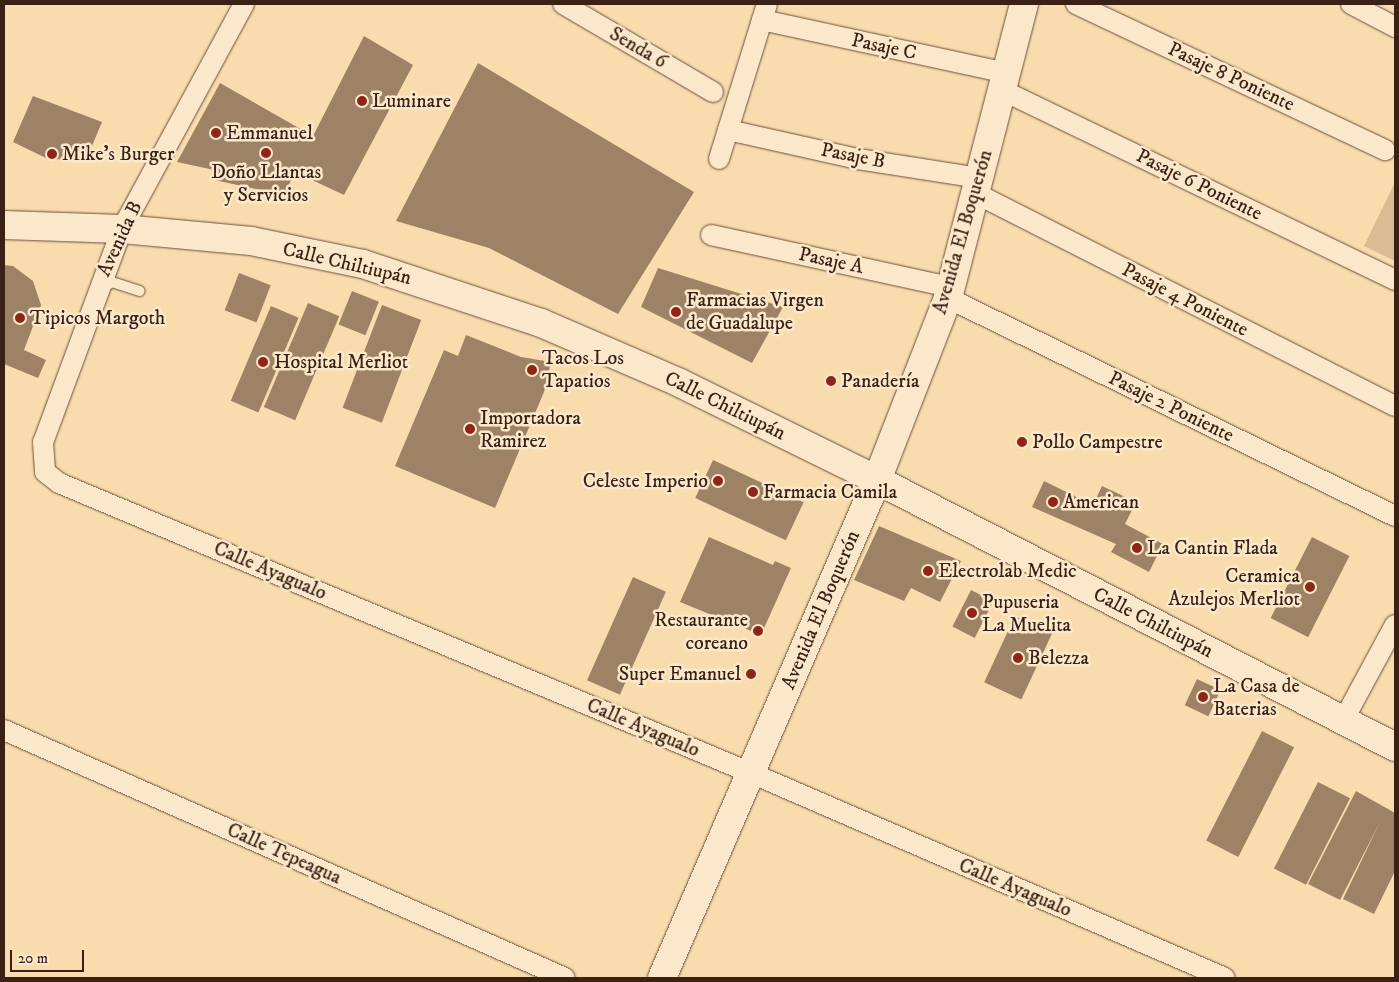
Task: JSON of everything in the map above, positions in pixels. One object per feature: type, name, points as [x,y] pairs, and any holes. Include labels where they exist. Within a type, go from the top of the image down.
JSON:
[{"type":"main road","name":"Avenida El Boquerón","points":[[662,978],[877,480],[949,292],[1024,4]]},
{"type":"main road","name":"Calle Chiltiupán","points":[[4,225],[122,229],[252,242],[363,264],[541,323],[671,380],[877,480],[1395,747]]},
{"type":"street","name":"Avenida B","points":[[59,483],[44,472],[43,442],[96,292],[122,229],[244,4]]},
{"type":"street","name":"Senda 6","points":[[563,4],[713,92]]},
{"type":"street","name":"Pasaje 8 Poniente","points":[[1076,4],[1385,150]]},
{"type":"street","points":[[1351,4],[1395,26]]},
{"type":"street","name":"Pasaje C","points":[[765,12],[1004,82]]},
{"type":"street","points":[[719,159],[765,12]]},
{"type":"street","name":"Pasaje 6 Poniente","points":[[1004,82],[1395,280]]},
{"type":"street","name":"Pasaje B","points":[[728,130],[977,186]]},
{"type":"street","name":"Pasaje 4 Poniente","points":[[977,186],[1395,406]]},
{"type":"street","name":"Pasaje A","points":[[711,235],[949,292]]},
{"type":"street","name":"Pasaje 2 Poniente","points":[[949,292],[1395,516]]},
{"type":"street","name":"Calle Ayagualo","points":[[59,483],[751,773],[1225,978]]},
{"type":"street","points":[[1343,721],[1395,625]]},
{"type":"street","name":"Calle Tepeagua","points":[[4,730],[565,978]]},
{"type":"lane","points":[[96,292],[112,282],[140,291]]},
{"type":"shaded area","points":[[1395,182],[1395,261],[1364,246]]},
{"type":"building","points":[[364,36],[413,65],[344,195],[295,172],[284,195],[214,180],[219,171],[177,162],[220,83],[313,136]]},
{"type":"building","points":[[478,63],[694,192],[618,314],[489,248],[396,221]]},
{"type":"building","points":[[33,96],[102,122],[86,160],[48,159],[13,142]]},
{"type":"building","name":"Tipicos Margoth","points":[[4,265],[13,266],[33,281],[41,305],[24,350],[46,360],[38,378],[4,364]]},
{"type":"building","points":[[658,268],[783,307],[752,363],[641,307]]},
{"type":"building","points":[[239,273],[271,285],[256,323],[225,310]]},
{"type":"building","points":[[352,291],[379,302],[365,335],[339,324]]},
{"type":"building","points":[[308,303],[339,316],[295,420],[264,407]]},
{"type":"building","points":[[382,305],[421,320],[382,423],[343,408]]},
{"type":"building","name":"Hospital Merliot","points":[[271,306],[299,318],[258,413],[231,401]]},
{"type":"building","name":"Importadora Ramirez","points":[[466,335],[521,357],[551,362],[544,392],[495,508],[395,466],[444,350],[458,356]]},
{"type":"building","points":[[713,460],[804,502],[786,540],[695,498]]},
{"type":"building","points":[[1044,481],[1093,505],[1102,486],[1136,502],[1125,524],[1163,544],[1149,572],[1111,552],[1116,544],[1032,507]]},
{"type":"building","points":[[879,526],[961,561],[940,602],[911,588],[904,601],[854,580]]},
{"type":"building","points":[[709,537],[773,565],[775,561],[791,568],[761,635],[680,602]]},
{"type":"building","name":"Ceramica Azulejos Merliot","points":[[1312,537],[1349,556],[1308,637],[1271,618]]},
{"type":"building","points":[[633,577],[666,592],[620,695],[587,680]]},
{"type":"building","name":"Pupuseria La Muelita","points":[[971,590],[993,601],[975,638],[952,627]]},
{"type":"building","name":"Belezza","points":[[1015,616],[1052,633],[1021,699],[984,682]]},
{"type":"building","name":"La Casa de Baterias","points":[[1197,679],[1221,690],[1208,716],[1185,705]]},
{"type":"building","points":[[1262,731],[1294,747],[1238,857],[1206,841]]},
{"type":"building","points":[[1318,782],[1350,798],[1306,885],[1274,868]]},
{"type":"building","points":[[1356,791],[1395,813],[1395,871],[1374,914],[1343,899],[1380,822],[1340,900],[1308,884]]},
{"type":"place","name":"Luminare","points":[[362,101]]},
{"type":"place","name":"Emmanuel","points":[[216,133]]},
{"type":"place","name":"Doño Llantas y Servicios","points":[[266,153]]},
{"type":"place","name":"Mike's Burger","points":[[52,154]]},
{"type":"place","name":"Farmacias Virgen de Guadalupe","points":[[676,312]]},
{"type":"place","name":"Tipicos Margoth","points":[[20,318]]},
{"type":"place","name":"Hospital Merliot","points":[[263,362]]},
{"type":"place","name":"Tacos Los Tapatios","points":[[532,370]]},
{"type":"place","name":"Panadería","points":[[831,381]]},
{"type":"place","name":"Importadora Ramirez","points":[[470,429]]},
{"type":"place","name":"Pollo Campestre","points":[[1022,442]]},
{"type":"place","name":"Celeste Imperio","points":[[718,481]]},
{"type":"place","name":"Farmacia Camila","points":[[753,492]]},
{"type":"place","name":"American","points":[[1053,502]]},
{"type":"place","name":"La Cantin Flada","points":[[1137,548]]},
{"type":"place","name":"Electrolab Medic","points":[[928,571]]},
{"type":"place","name":"Ceramica Azulejos Merliot","points":[[1310,587]]},
{"type":"place","name":"Pupuseria La Muelita","points":[[972,613]]},
{"type":"place","name":"Restaurante coreano","points":[[758,631]]},
{"type":"place","name":"Belezza","points":[[1018,658]]},
{"type":"place","name":"Super Emanuel","points":[[751,674]]},
{"type":"place","name":"La Casa de Baterias","points":[[1203,697]]}]
